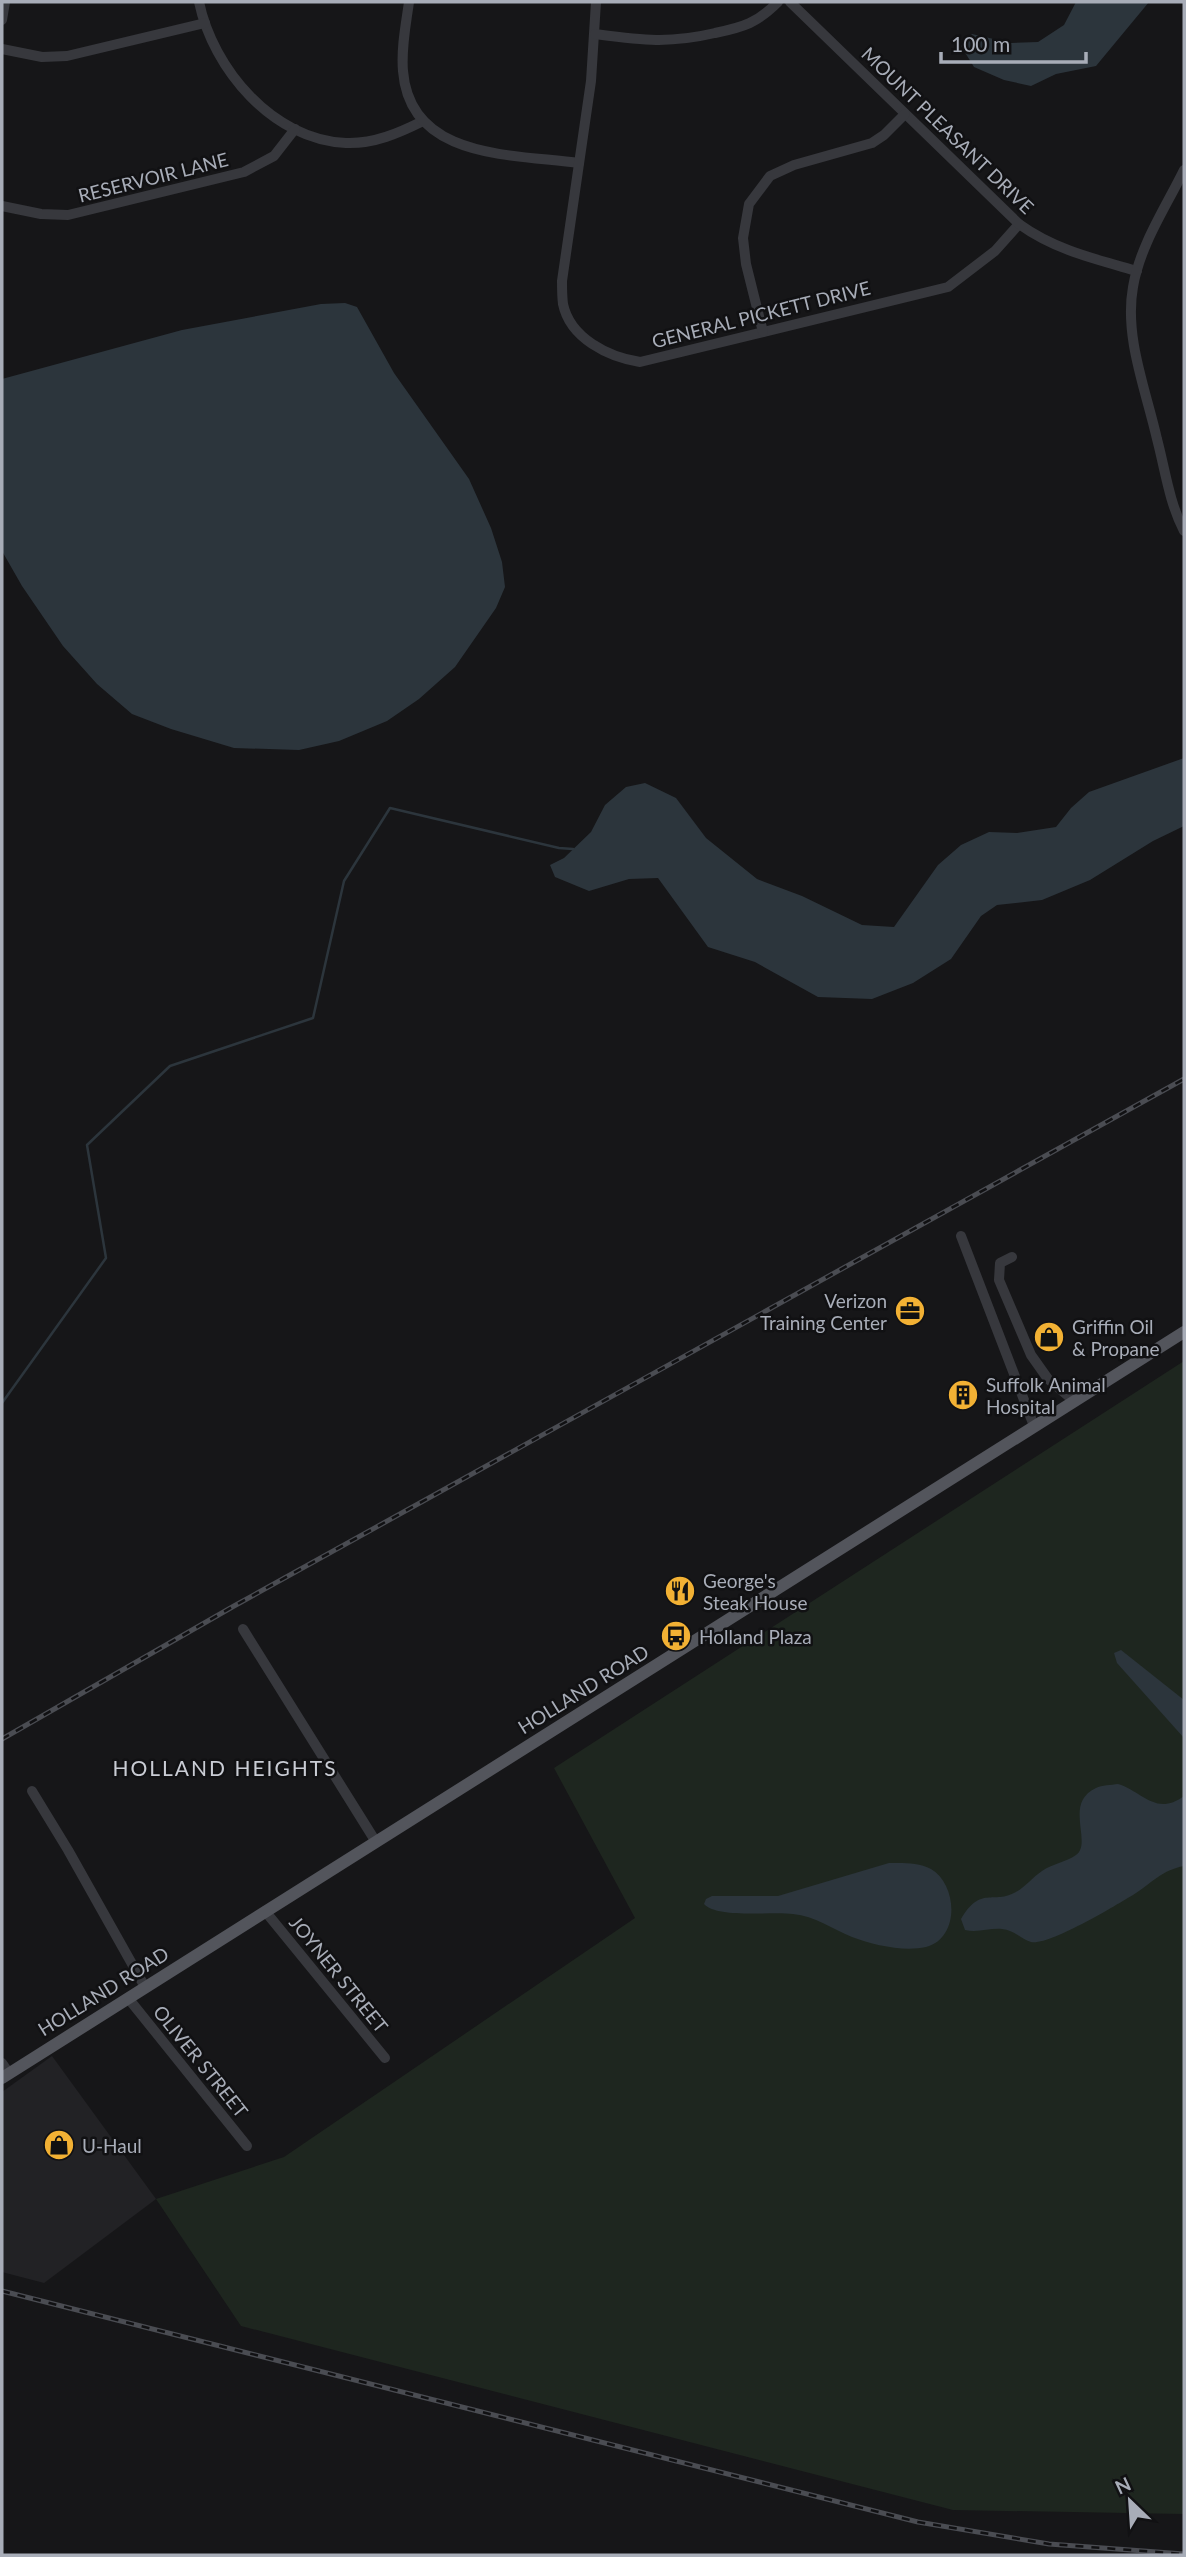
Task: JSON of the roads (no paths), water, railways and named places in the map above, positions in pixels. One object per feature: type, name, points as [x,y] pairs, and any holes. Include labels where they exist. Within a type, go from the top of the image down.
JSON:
[{"type":"main road","name":"HOLLAND ROAD","points":[[4,2072],[128,1998],[1184,1332]]},
{"type":"street","points":[[2,20],[5,2]]},
{"type":"street","points":[[200,2],[205,23],[219,56],[231,75],[264,107],[295,128],[331,141],[359,143],[389,136],[423,121]]},
{"type":"street","points":[[409,2],[403,46],[403,75],[409,96],[423,121],[445,138],[466,147],[579,163]]},
{"type":"street","name":"GENERAL PICKETT DRIVE","points":[[596,2],[579,163],[562,281],[564,306],[576,329],[598,349],[621,359],[640,362],[948,287],[995,251],[1019,224]]},
{"type":"street","points":[[594,34],[657,41],[687,40],[745,26],[766,14],[778,2]]},
{"type":"street","name":"MOUNT PLEASANT DRIVE","points":[[790,2],[1019,224],[1066,251],[1137,271]]},
{"type":"street","points":[[2,49],[42,57],[67,56],[205,23]]},
{"type":"street","points":[[763,332],[746,264],[743,238],[749,204],[770,176],[794,165],[872,143],[905,114]]},
{"type":"street","name":"RESERVOIR LANE","points":[[2,206],[41,215],[68,215],[228,176],[267,162],[282,148],[295,128]]},
{"type":"street","points":[[1184,170],[1155,225],[1137,271],[1132,298],[1132,334],[1171,497],[1184,531]]},
{"type":"street","points":[[961,1236],[1034,1426]]},
{"type":"street","points":[[1012,1257],[1000,1263],[998,1274],[1017,1324],[1036,1364],[1048,1379],[1074,1401]]},
{"type":"street","points":[[243,1629],[376,1842]]},
{"type":"street","points":[[32,1791],[145,1987]]},
{"type":"street","name":"JOYNER STREET","points":[[265,1911],[385,2058]]},
{"type":"street","name":"OLIVER STREET","points":[[128,1998],[247,2146]]},
{"type":"waterway","points":[[2,1403],[106,1258],[87,1145],[170,1066],[313,1018],[344,881],[390,808],[573,849]]},
{"type":"railway","points":[[2,1739],[234,1606],[1184,1079]]},
{"type":"railway","points":[[2,2291],[918,2522],[1049,2544],[1184,2554]]},
{"type":"place","name":"Verizon Training Center","points":[[910,1311]]},
{"type":"place","name":"Griffin Oil & Propane","points":[[1049,1337]]},
{"type":"place","name":"Suffolk Animal Hospital","points":[[963,1395]]},
{"type":"place","name":"George's Steak House","points":[[680,1591]]},
{"type":"place","name":"Holland Plaza","points":[[676,1636]]},
{"type":"place","name":"U-Haul","points":[[59,2145]]},
{"type":"district","name":"HOLLAND HEIGHTS","points":[[225,1767]]}]
